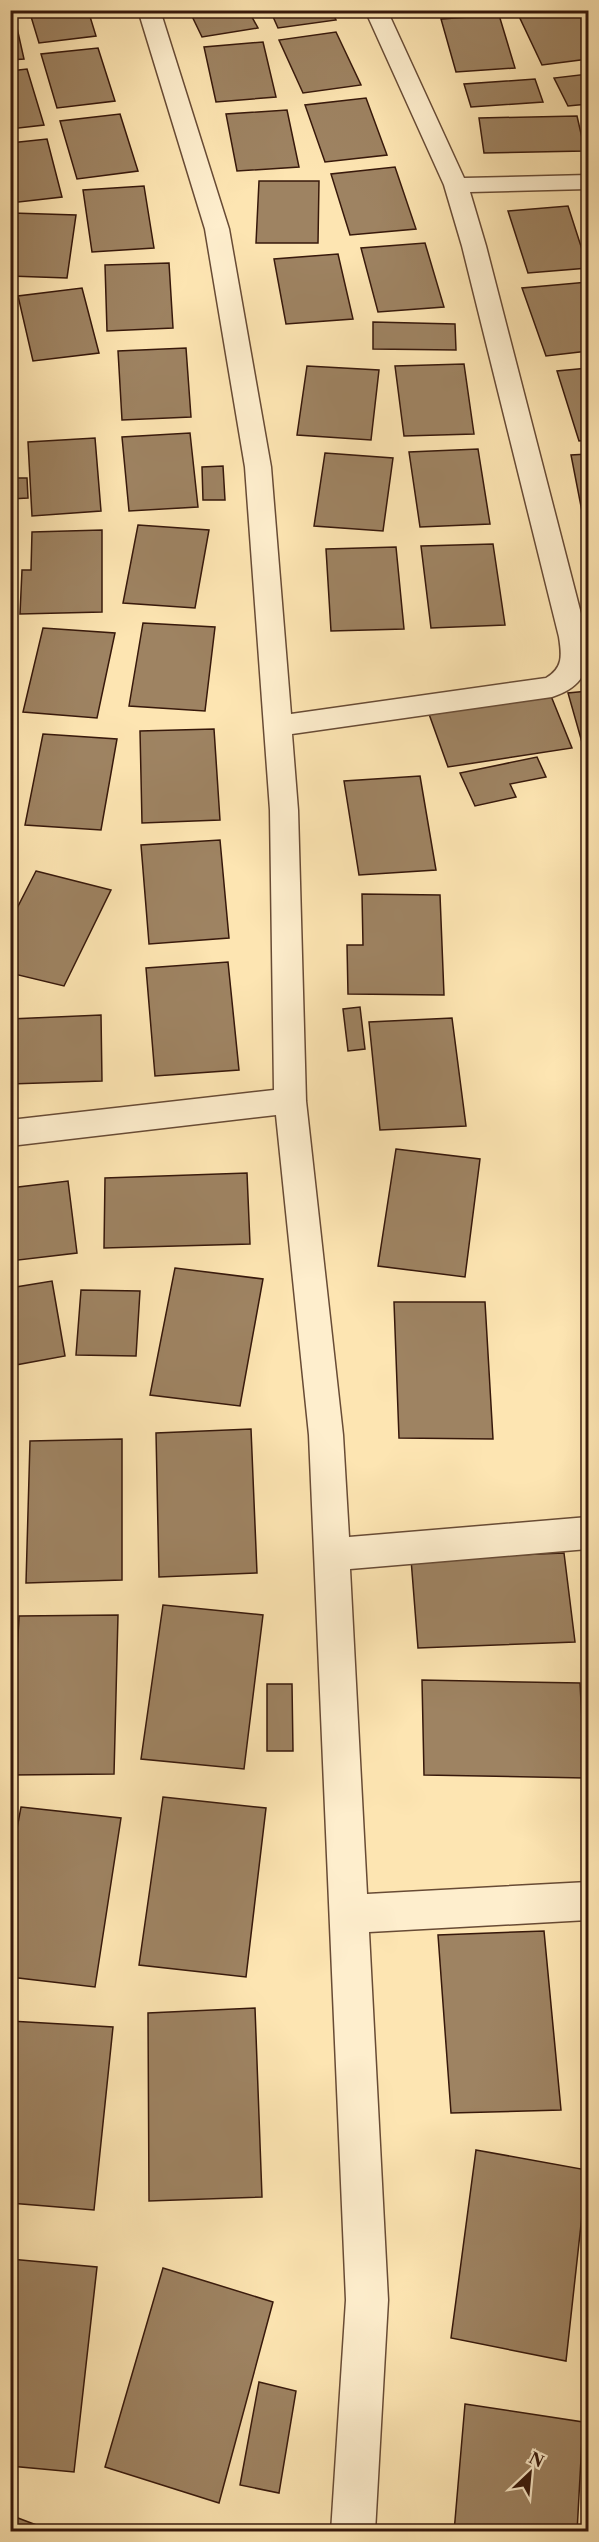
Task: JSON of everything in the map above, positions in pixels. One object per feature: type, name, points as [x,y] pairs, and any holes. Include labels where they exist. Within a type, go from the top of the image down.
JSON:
[{"type":"street","points":[[149,10],[217,229],[258,467],[284,810],[290,1101],[326,1435],[367,2300],[353,2532]]},
{"type":"street","points":[[278,726],[552,687],[568,679],[576,660],[573,637],[486,292],[456,185],[376,10]]},
{"type":"street","points":[[456,185],[588,182]]},
{"type":"street","points":[[10,1134],[290,1101]]},
{"type":"street","points":[[332,1554],[588,1533]]},
{"type":"street","points":[[348,1914],[588,1901]]},
{"type":"building","points":[[10,10],[13,10],[24,59],[10,60]]},
{"type":"building","points":[[29,10],[88,10],[96,36],[39,43]]},
{"type":"building","points":[[189,10],[248,10],[258,28],[202,37]]},
{"type":"building","points":[[270,10],[331,10],[336,20],[278,28]]},
{"type":"building","points":[[577,10],[588,33],[588,59],[542,65],[517,12]]},
{"type":"building","points":[[499,15],[515,68],[456,72],[441,19]]},
{"type":"building","points":[[336,32],[361,85],[303,93],[279,40]]},
{"type":"building","points":[[263,42],[276,97],[216,102],[204,47]]},
{"type":"building","points":[[98,48],[115,101],[57,108],[41,54]]},
{"type":"building","points":[[27,69],[44,125],[10,129],[10,71]]},
{"type":"building","points":[[588,74],[588,104],[568,106],[554,78]]},
{"type":"building","points":[[535,79],[543,102],[471,107],[464,84]]},
{"type":"building","points":[[366,98],[387,155],[325,162],[305,105]]},
{"type":"building","points":[[287,110],[299,167],[237,171],[226,114]]},
{"type":"building","points":[[120,114],[138,171],[77,179],[60,121]]},
{"type":"building","points":[[577,116],[585,151],[484,153],[479,118]]},
{"type":"building","points":[[47,139],[62,197],[10,203],[10,143]]},
{"type":"building","points":[[395,167],[416,229],[350,235],[331,174]]},
{"type":"building","points":[[259,181],[319,181],[318,243],[256,243]]},
{"type":"building","points":[[144,186],[154,248],[92,252],[83,190]]},
{"type":"building","points":[[568,206],[588,268],[528,273],[508,211]]},
{"type":"building","points":[[12,213],[76,215],[67,278],[10,276]]},
{"type":"building","points":[[425,243],[444,307],[378,312],[361,248]]},
{"type":"building","points":[[338,254],[353,319],[286,324],[274,259]]},
{"type":"building","points":[[169,263],[173,328],[107,331],[105,265]]},
{"type":"building","points":[[588,282],[588,351],[546,356],[522,288]]},
{"type":"building","points":[[82,288],[99,353],[33,361],[18,296]]},
{"type":"building","points":[[373,322],[455,324],[456,350],[373,349]]},
{"type":"building","points":[[186,348],[191,417],[122,420],[118,351]]},
{"type":"building","points":[[464,364],[474,434],[404,436],[395,366]]},
{"type":"building","points":[[307,366],[379,370],[371,440],[297,435]]},
{"type":"building","points":[[588,368],[588,440],[579,441],[557,371]]},
{"type":"building","points":[[190,433],[198,507],[129,511],[122,437]]},
{"type":"building","points":[[95,438],[101,511],[32,516],[28,442]]},
{"type":"building","points":[[478,449],[490,524],[420,527],[409,452]]},
{"type":"building","points":[[325,453],[393,458],[383,531],[314,526]]},
{"type":"building","points":[[588,454],[588,532],[586,532],[571,455]]},
{"type":"building","points":[[223,466],[225,500],[203,500],[202,467]]},
{"type":"building","points":[[10,478],[27,478],[28,498],[10,499]]},
{"type":"building","points":[[138,525],[209,530],[195,608],[123,603]]},
{"type":"building","points":[[102,530],[102,612],[20,614],[22,570],[31,570],[32,532]]},
{"type":"building","points":[[493,544],[505,625],[431,628],[421,546]]},
{"type":"building","points":[[396,547],[404,629],[331,631],[326,549]]},
{"type":"building","points":[[143,623],[215,627],[205,711],[129,706]]},
{"type":"building","points":[[43,628],[115,633],[97,718],[23,712]]},
{"type":"building","points":[[588,691],[588,753],[585,753],[568,693]]},
{"type":"building","points":[[551,696],[572,748],[448,767],[429,714]]},
{"type":"building","points":[[214,729],[220,820],[142,823],[140,731]]},
{"type":"building","points":[[43,734],[117,739],[101,830],[25,825]]},
{"type":"building","points":[[537,757],[546,777],[510,784],[516,797],[475,806],[460,773]]},
{"type":"building","points":[[420,776],[436,870],[359,875],[344,781]]},
{"type":"building","points":[[220,840],[229,938],[149,944],[141,845]]},
{"type":"building","points":[[36,871],[111,890],[64,986],[10,973],[10,922]]},
{"type":"building","points":[[362,894],[440,895],[444,995],[348,994],[347,945],[363,945]]},
{"type":"building","points":[[228,962],[239,1070],[155,1076],[146,968]]},
{"type":"building","points":[[360,1007],[365,1049],[348,1051],[343,1009]]},
{"type":"building","points":[[101,1015],[102,1081],[10,1084],[10,1019]]},
{"type":"building","points":[[452,1018],[466,1126],[380,1130],[369,1022]]},
{"type":"building","points":[[396,1149],[480,1159],[465,1277],[378,1266]]},
{"type":"building","points":[[247,1173],[250,1244],[104,1248],[105,1178]]},
{"type":"building","points":[[68,1181],[77,1253],[10,1261],[10,1188]]},
{"type":"building","points":[[175,1268],[263,1279],[240,1406],[150,1395]]},
{"type":"building","points":[[52,1281],[65,1356],[10,1366],[10,1288]]},
{"type":"building","points":[[81,1290],[140,1291],[136,1356],[76,1355]]},
{"type":"building","points":[[394,1302],[485,1302],[493,1439],[399,1438]]},
{"type":"building","points":[[251,1429],[257,1573],[159,1577],[156,1433]]},
{"type":"building","points":[[122,1439],[122,1580],[26,1583],[30,1441]]},
{"type":"building","points":[[564,1553],[575,1642],[418,1648],[411,1559]]},
{"type":"building","points":[[163,1605],[263,1615],[244,1769],[141,1759]]},
{"type":"building","points":[[118,1615],[114,1774],[11,1775],[19,1616]]},
{"type":"building","points":[[422,1680],[580,1683],[585,1778],[424,1775]]},
{"type":"building","points":[[267,1684],[292,1684],[293,1751],[267,1751]]},
{"type":"building","points":[[163,1797],[266,1808],[246,1977],[139,1965]]},
{"type":"building","points":[[21,1807],[121,1818],[95,1987],[10,1977],[10,1866]]},
{"type":"building","points":[[582,1929],[588,1929],[588,1990]]},
{"type":"building","points":[[544,1931],[561,2110],[451,2113],[438,1935]]},
{"type":"building","points":[[255,2008],[262,2197],[149,2201],[148,2013]]},
{"type":"building","points":[[10,2021],[113,2027],[94,2210],[10,2203]]},
{"type":"building","points":[[476,2150],[587,2170],[566,2361],[451,2338]]},
{"type":"building","points":[[10,2259],[97,2267],[74,2472],[10,2466]]},
{"type":"building","points":[[163,2268],[273,2302],[219,2503],[105,2467]]},
{"type":"building","points":[[259,2382],[296,2391],[279,2493],[240,2485]]},
{"type":"building","points":[[465,2404],[583,2422],[577,2532],[454,2532]]},
{"type":"building","points":[[10,2515],[55,2532],[10,2532]]}]
